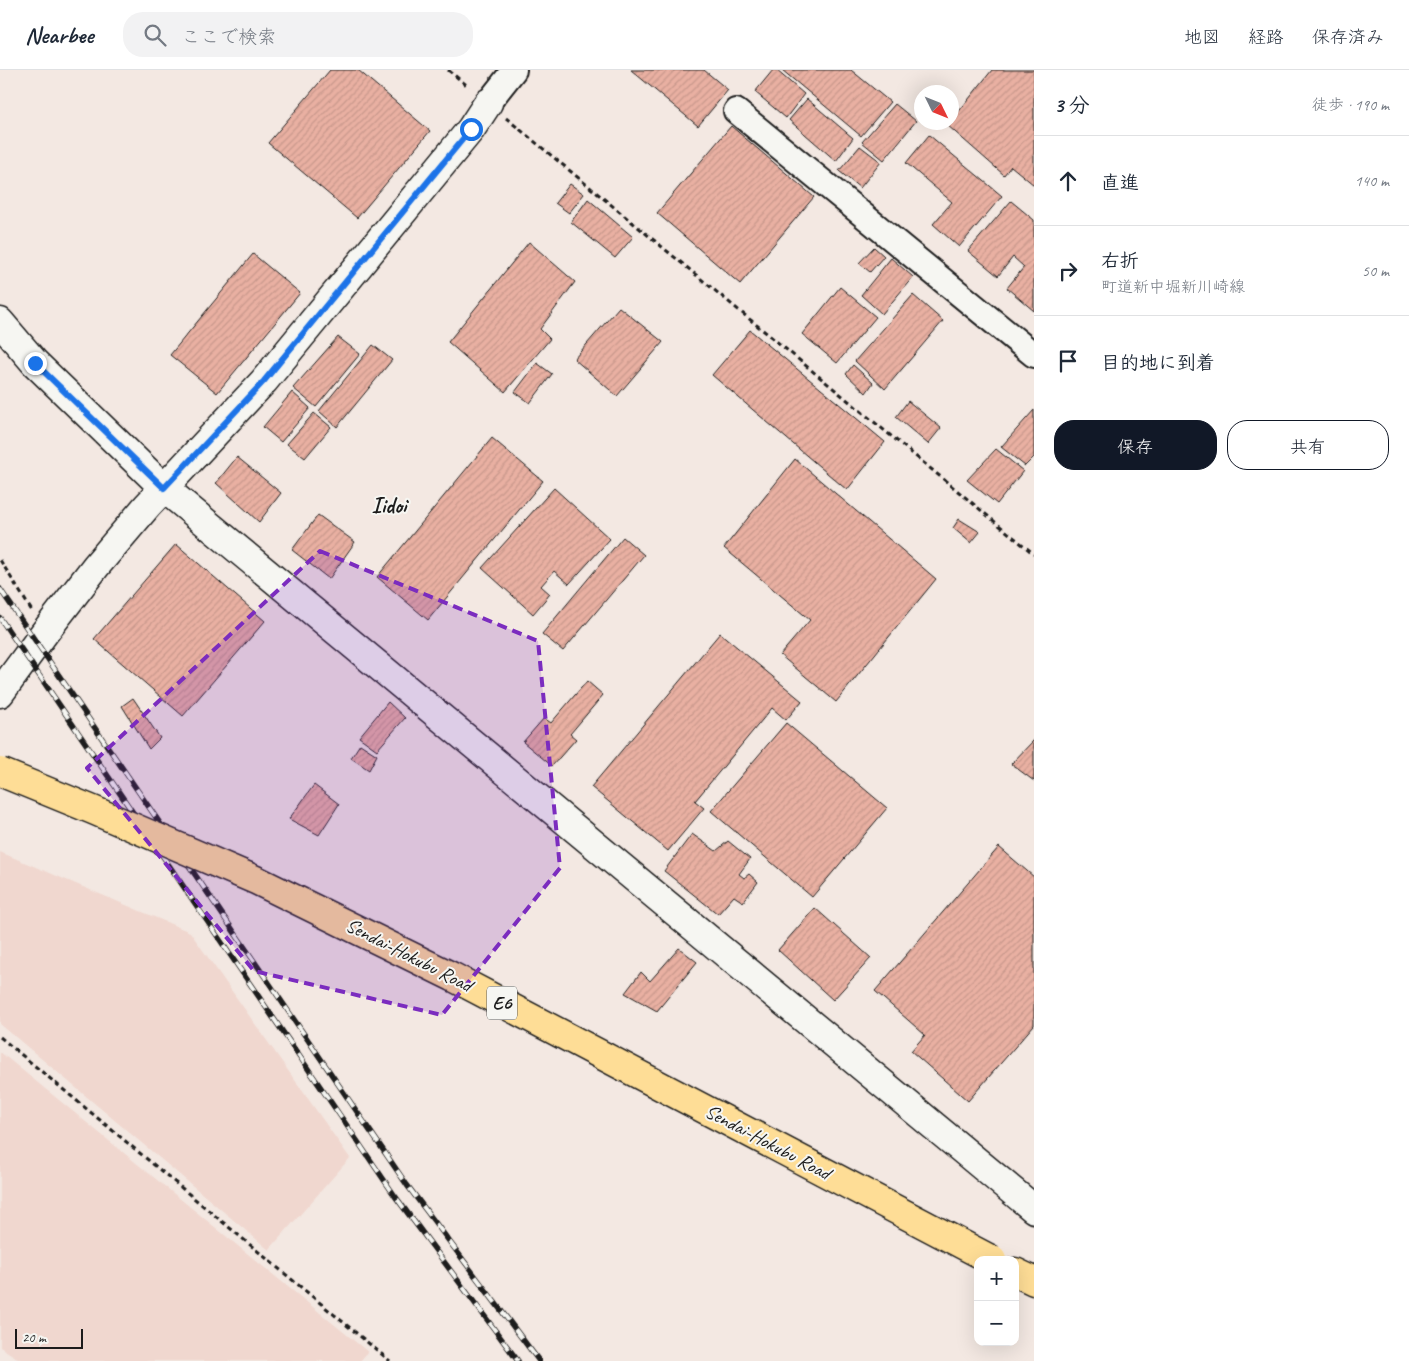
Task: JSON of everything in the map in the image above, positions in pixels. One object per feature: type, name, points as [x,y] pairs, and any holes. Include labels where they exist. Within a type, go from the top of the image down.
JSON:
[{"type":"highway","name":"Sendai-Hokubu Road","points":[[0,772],[93,810],[294,898],[453,977],[984,1256]]},
{"type":"highway","points":[[1019,1274],[1034,1281]]},
{"type":"street","points":[[0,693],[96,566],[147,506],[264,381],[471,129],[488,103],[514,70]]},
{"type":"street","points":[[736,111],[1034,355]]},
{"type":"street","points":[[0,322],[35,363],[164,488],[1034,1209]]},
{"type":"path","points":[[488,103],[1034,554]]},
{"type":"path","points":[[0,560],[45,632]]},
{"type":"path","points":[[0,1037],[390,1361]]},
{"type":"highlighted area","points":[[320,551],[538,641],[560,868],[442,1015],[254,971],[87,768]]},
{"type":"shaded area","points":[[0,852],[190,932],[350,1158],[269,1250],[0,1024]]},
{"type":"shaded area","points":[[0,1052],[368,1352],[360,1361],[22,1361],[0,1347]]},
{"type":"building","points":[[330,70],[358,70],[430,131],[357,218],[268,143]]},
{"type":"building","points":[[631,70],[704,70],[728,90],[698,126]]},
{"type":"building","points":[[773,70],[776,70],[804,94],[786,118],[755,92]]},
{"type":"building","points":[[782,70],[851,70],[890,102],[861,136]]},
{"type":"building","points":[[992,70],[1034,70],[1034,185],[1011,166],[1004,175],[953,130],[959,130],[959,111]]},
{"type":"building","points":[[807,99],[853,138],[836,161],[789,120]]},
{"type":"building","points":[[895,104],[914,119],[914,123],[884,160],[862,142]]},
{"type":"building","points":[[731,126],[814,197],[740,284],[657,213]]},
{"type":"building","points":[[929,135],[1002,196],[959,247],[933,224],[952,202],[906,163]]},
{"type":"building","points":[[860,146],[881,162],[860,188],[839,171]]},
{"type":"building","points":[[570,184],[584,194],[569,213],[555,203]]},
{"type":"building","points":[[588,199],[633,237],[615,258],[571,222]]},
{"type":"building","points":[[1011,201],[1034,220],[1034,311],[1007,288],[1024,267],[1013,257],[998,276],[968,251]]},
{"type":"building","points":[[529,242],[575,282],[540,329],[550,339],[505,392],[448,342]]},
{"type":"building","points":[[874,247],[884,256],[870,272],[859,263]]},
{"type":"building","points":[[253,254],[300,293],[217,393],[170,355]]},
{"type":"building","points":[[891,258],[913,277],[882,314],[861,295]]},
{"type":"building","points":[[840,287],[876,317],[837,363],[802,334]]},
{"type":"building","points":[[913,295],[943,321],[885,389],[855,361]]},
{"type":"building","points":[[619,307],[663,342],[617,396],[574,359]]},
{"type":"building","points":[[750,330],[885,442],[847,490],[712,375]]},
{"type":"building","points":[[338,337],[360,354],[316,407],[293,388]]},
{"type":"building","points":[[373,345],[392,360],[337,427],[319,411]]},
{"type":"building","points":[[537,363],[552,374],[530,403],[515,392]]},
{"type":"building","points":[[853,365],[873,383],[866,393],[846,374]]},
{"type":"building","points":[[292,392],[310,408],[281,442],[263,427]]},
{"type":"building","points":[[908,401],[941,428],[928,444],[896,417]]},
{"type":"building","points":[[1034,410],[1034,457],[1025,466],[1001,447]]},
{"type":"building","points":[[314,413],[331,427],[305,458],[287,444]]},
{"type":"building","points":[[492,438],[543,481],[428,620],[377,577]]},
{"type":"building","points":[[996,449],[1023,471],[997,504],[967,480]]},
{"type":"building","points":[[237,457],[281,493],[259,522],[216,483]]},
{"type":"building","points":[[795,459],[936,579],[836,702],[780,655],[810,620],[724,548]]},
{"type":"building","points":[[554,488],[610,539],[569,584],[554,571],[541,586],[550,594],[533,614],[482,568]]},
{"type":"building","points":[[318,515],[355,542],[329,579],[292,550]]},
{"type":"building","points":[[959,519],[980,532],[971,543],[953,528]]},
{"type":"building","points":[[623,537],[644,555],[563,651],[542,634]]},
{"type":"building","points":[[176,544],[265,621],[183,716],[94,639]]},
{"type":"building","points":[[720,633],[802,701],[786,720],[772,708],[695,801],[704,808],[668,851],[591,787]]},
{"type":"building","points":[[587,681],[603,695],[570,734],[576,739],[552,766],[523,742],[544,718],[551,723]]},
{"type":"building","points":[[133,698],[160,738],[149,749],[122,706]]},
{"type":"building","points":[[388,702],[405,718],[377,750],[359,737]]},
{"type":"building","points":[[786,723],[887,808],[812,897],[711,811]]},
{"type":"building","points":[[1034,740],[1034,781],[1011,764]]},
{"type":"building","points":[[360,744],[377,755],[369,770],[351,758]]},
{"type":"building","points":[[314,785],[339,804],[319,835],[289,819]]},
{"type":"building","points":[[692,834],[716,851],[728,841],[750,859],[739,874],[744,878],[749,874],[758,882],[743,902],[734,896],[718,914],[664,871]]},
{"type":"building","points":[[999,847],[1034,877],[1034,1025],[968,1101],[911,1051],[925,1035],[875,991]]},
{"type":"building","points":[[815,908],[871,958],[833,1000],[778,950]]},
{"type":"building","points":[[679,948],[697,962],[657,1011],[625,993],[641,972],[650,981]]},
{"type":"railway","points":[[0,589],[407,1185],[539,1361]]},
{"type":"railway","points":[[0,618],[395,1196],[518,1361]]},
{"type":"district","name":"Iidoi","points":[[389,506]]},
{"type":"route","points":[[35,363],[164,488],[264,381],[471,129]]}]
